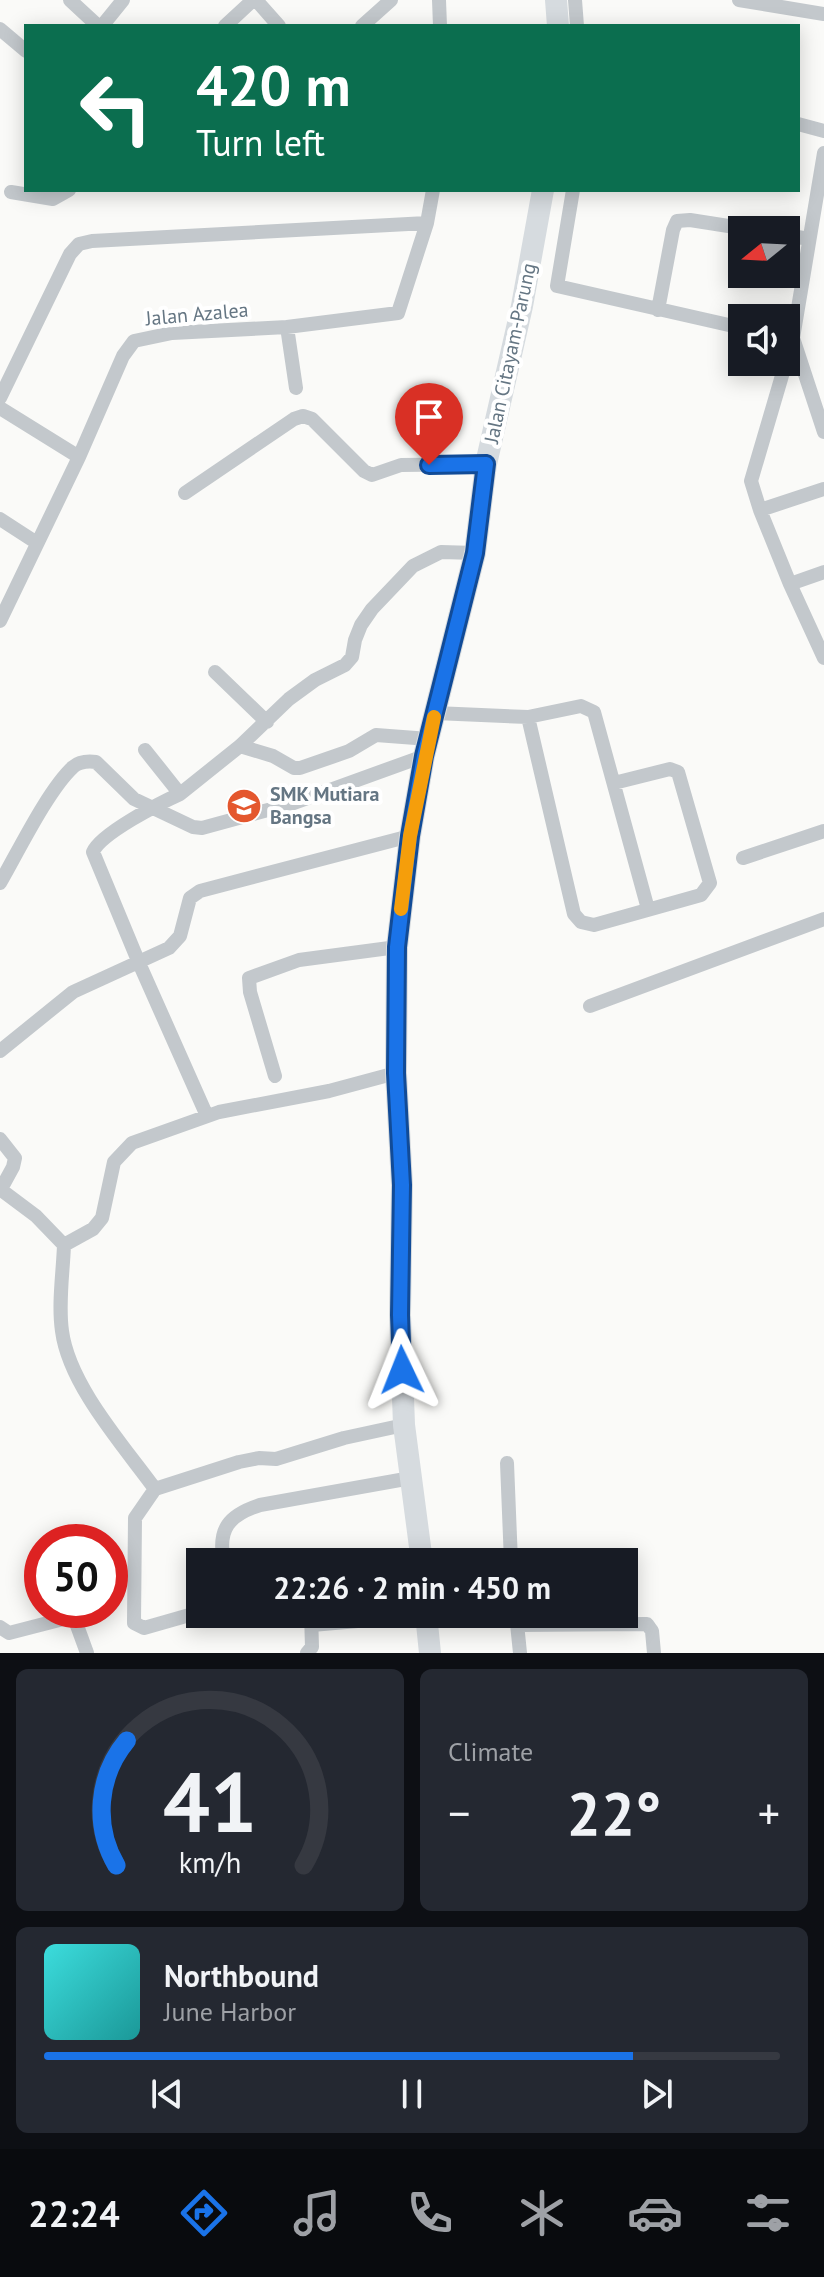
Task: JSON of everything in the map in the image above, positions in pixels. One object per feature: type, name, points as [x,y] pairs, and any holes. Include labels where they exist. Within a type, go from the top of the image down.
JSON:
[{"type":"main road","points":[[556,0],[558,24]]},
{"type":"main road","name":"Jalan Citayam-Parung","points":[[420,1548],[404,1425],[400,1315],[402,1185],[396,1073],[397,947],[410,836],[427,747],[475,553],[486,464],[522,306],[543,192]]},
{"type":"main road","points":[[427,1628],[430,1653]]},
{"type":"street","points":[[70,0],[98,24]]},
{"type":"street","points":[[102,24],[123,0]]},
{"type":"street","points":[[227,24],[254,0],[277,24]]},
{"type":"street","points":[[364,24],[391,0]]},
{"type":"street","points":[[439,0],[440,24]]},
{"type":"street","points":[[575,0],[577,24]]},
{"type":"street","points":[[739,0],[824,14]]},
{"type":"street","points":[[0,29],[24,49]]},
{"type":"street","points":[[800,125],[824,131]]},
{"type":"street","points":[[796,304],[824,153]]},
{"type":"street","points":[[11,192],[53,199],[65,192]]},
{"type":"street","name":"Jalan Azalea","points":[[0,621],[4,600],[37,543],[123,356],[134,341],[172,333],[287,327],[398,313],[427,223],[433,192]]},
{"type":"street","points":[[573,192],[557,286],[728,325]]},
{"type":"street","points":[[658,310],[677,221],[728,226]]},
{"type":"street","points":[[0,398],[70,254],[79,244],[265,230],[427,223]]},
{"type":"street","points":[[800,237],[809,239]]},
{"type":"street","points":[[287,327],[296,388]]},
{"type":"street","points":[[800,368],[824,432]]},
{"type":"street","points":[[781,376],[752,473],[753,489],[790,584],[824,658]]},
{"type":"street","points":[[0,408],[79,457]]},
{"type":"street","points":[[185,493],[294,419],[303,416],[312,419],[364,471],[372,475],[401,465],[486,464]]},
{"type":"street","points":[[760,510],[824,489]]},
{"type":"street","points":[[0,519],[37,543]]},
{"type":"street","points":[[207,1116],[93,852],[98,843],[151,808],[180,794],[240,746],[289,699],[315,680],[345,665],[352,657],[361,625],[413,566],[441,552],[475,553]]},
{"type":"street","points":[[790,584],[824,572]]},
{"type":"street","points":[[215,672],[267,722]]},
{"type":"street","points":[[435,713],[528,717],[581,706],[591,708],[597,719],[648,909]]},
{"type":"street","points":[[528,717],[574,914],[581,922],[594,925],[701,895],[708,887],[709,878],[678,772],[670,769],[614,783]]},
{"type":"street","points":[[240,746],[273,756],[294,768],[349,751],[376,735],[427,747]]},
{"type":"street","points":[[0,883],[56,789],[79,764],[87,760],[96,762],[134,799],[193,827],[202,828],[294,803],[427,747]]},
{"type":"street","points":[[145,750],[180,794]]},
{"type":"street","points":[[743,858],[824,831]]},
{"type":"street","points":[[0,1051],[73,992],[169,948],[180,936],[190,898],[200,891],[410,836]]},
{"type":"street","points":[[590,1006],[824,919]]},
{"type":"street","points":[[275,1076],[250,992],[249,978],[299,960],[397,947]]},
{"type":"street","points":[[64,1245],[93,1229],[102,1218],[114,1162],[132,1143],[207,1116],[329,1091],[396,1073]]},
{"type":"street","points":[[0,1139],[15,1158],[0,1189],[43,1223],[64,1245],[61,1317],[68,1361],[155,1489]]},
{"type":"street","points":[[186,1616],[144,1628],[134,1623],[135,1518],[155,1489],[239,1462],[276,1459],[344,1438],[404,1425]]},
{"type":"street","points":[[507,1463],[510,1548]]},
{"type":"street","points":[[224,1548],[223,1534],[232,1519],[244,1510],[411,1478]]},
{"type":"street","points":[[0,1627],[9,1633],[71,1617],[75,1620],[87,1653]]},
{"type":"street","points":[[638,1624],[647,1624],[652,1631],[654,1653]]},
{"type":"street","points":[[307,1653],[312,1647],[311,1628]]},
{"type":"street","points":[[517,1628],[520,1653]]},
{"type":"slow traffic","points":[[401,909],[410,836],[434,717]]},
{"type":"place","name":"SMK Mutiara Bangsa","points":[[244,806]]},
{"type":"route","points":[[402,1370],[402,1185],[396,1073],[397,947],[410,836],[424,756],[475,553],[486,464],[429,465]]}]
